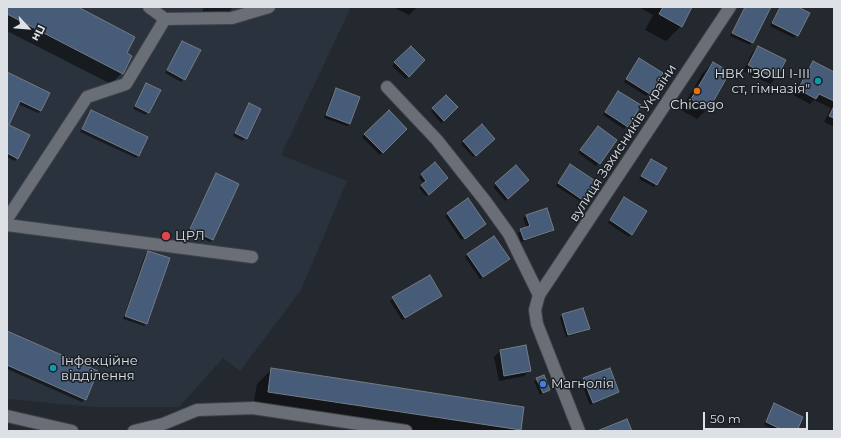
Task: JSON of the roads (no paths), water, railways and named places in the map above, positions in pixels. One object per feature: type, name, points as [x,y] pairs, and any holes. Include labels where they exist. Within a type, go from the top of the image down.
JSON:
[{"type":"street","points":[[150,7],[165,19],[232,18],[269,7]]},
{"type":"street","name":"вулиця Захисників України","points":[[579,431],[537,324],[535,310],[539,295],[730,7]]},
{"type":"street","points":[[7,219],[87,97],[126,84],[165,19]]},
{"type":"street","points":[[387,87],[438,140],[510,234],[539,295]]},
{"type":"street","points":[[7,225],[252,257]]},
{"type":"street","points":[[134,431],[163,424],[197,410],[252,408],[406,431]]},
{"type":"street","points":[[7,416],[72,431]]},
{"type":"place","name":"НВК \"ЗОШ І-ІІІ ст, гімназія\"","points":[[818,81]]},
{"type":"place","name":"Chicago","points":[[697,91]]},
{"type":"place","name":"ЦРЛ","points":[[166,236]]},
{"type":"place","name":"Інфекційне відділення","points":[[53,368]]},
{"type":"place","name":"Магнолія","points":[[543,384]]}]
